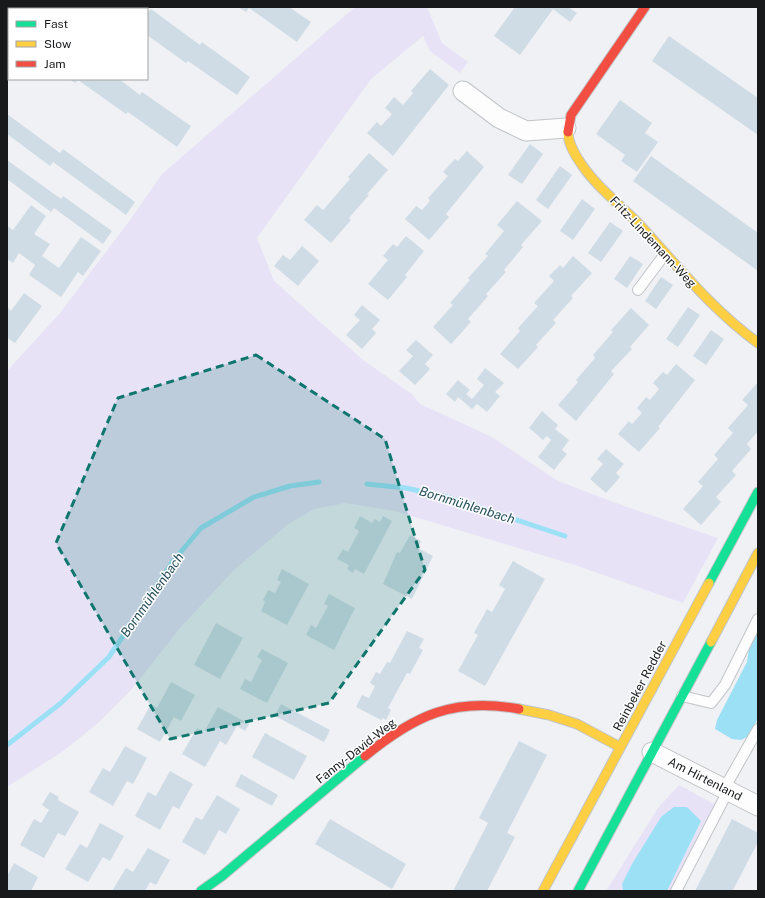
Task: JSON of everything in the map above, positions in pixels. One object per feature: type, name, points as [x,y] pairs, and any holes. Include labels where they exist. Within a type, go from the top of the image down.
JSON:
[{"type":"street","points":[[463,91],[499,118],[526,131],[566,128],[571,115],[582,97],[645,7]]},
{"type":"street","name":"Fritz-Lindemann-Weg","points":[[566,128],[569,141],[576,156],[592,176],[692,284],[742,332],[758,343]]},
{"type":"street","name":"Reinbeker Redder","points":[[543,891],[758,492]]},
{"type":"street","points":[[578,891],[758,553]]},
{"type":"street","name":"Fanny-David-Weg","points":[[201,891],[222,876],[370,752],[412,723],[438,712],[453,707],[489,705],[544,713],[577,724],[620,747]]},
{"type":"street","name":"Am Hirtenland","points":[[652,752],[758,806]]},
{"type":"lane","points":[[638,290],[665,254]]},
{"type":"lane","points":[[682,696],[711,703],[725,684],[758,619]]},
{"type":"lane","points":[[676,891],[758,729]]},
{"type":"highlighted area","points":[[256,355],[385,439],[425,570],[329,703],[170,739],[56,543],[118,398]]},
{"type":"shaded area","points":[[355,7],[427,7],[442,43],[468,62],[460,73],[430,51],[423,36],[371,79],[257,238],[274,281],[363,360],[412,394],[420,404],[492,437],[558,481],[624,506],[718,538],[683,603],[575,565],[395,511],[345,503],[314,509],[287,525],[234,570],[180,628],[132,689],[98,723],[62,752],[7,787],[7,371],[60,313],[130,220],[162,174]]},
{"type":"shaded area","points":[[679,785],[723,809],[680,891],[666,891],[701,821],[622,884],[623,891],[606,891],[658,808]]},
{"type":"water","points":[[758,630],[758,718],[749,736],[741,740],[732,739],[715,729],[717,720],[747,662],[749,648]]},
{"type":"water","points":[[674,807],[687,807],[701,821],[668,889],[666,891],[623,891],[622,884],[632,864],[661,817]]},
{"type":"building","points":[[37,7],[56,7],[56,8]]},
{"type":"building","points":[[102,7],[143,8],[103,8]]},
{"type":"building","points":[[238,7],[289,7],[311,22],[297,42],[249,8],[246,12]]},
{"type":"building","points":[[515,7],[568,7],[577,13],[570,22],[553,9],[520,55],[494,36]]},
{"type":"building","points":[[151,9],[200,45],[202,42],[250,77],[237,95],[188,61],[186,63],[148,36],[148,12]]},
{"type":"building","points":[[669,36],[758,98],[758,135],[652,61]]},
{"type":"building","points":[[430,69],[449,85],[393,156],[367,133],[377,122],[381,126],[392,114],[385,108],[394,97],[403,105],[413,93],[411,91]]},
{"type":"building","points":[[71,80],[78,80],[75,83]]},
{"type":"building","points":[[78,80],[120,80],[140,95],[142,92],[191,126],[177,147],[128,112],[126,114]]},
{"type":"building","points":[[620,100],[652,123],[645,133],[658,142],[637,172],[621,161],[625,155],[596,134]]},
{"type":"building","points":[[7,114],[60,153],[63,149],[135,202],[126,215],[53,162],[50,166],[7,134]]},
{"type":"building","points":[[530,144],[543,154],[522,184],[508,175]]},
{"type":"building","points":[[467,151],[484,167],[446,214],[449,217],[429,240],[405,219],[416,206],[422,210],[430,201],[428,198],[448,176],[443,172],[455,159],[458,161]]},
{"type":"building","points":[[369,153],[388,170],[367,194],[369,195],[349,218],[351,220],[331,243],[304,220],[317,205],[323,210],[350,179],[348,177]]},
{"type":"building","points":[[651,156],[758,233],[758,271],[633,181]]},
{"type":"building","points":[[7,160],[61,199],[63,196],[112,231],[103,244],[54,208],[51,212],[7,179]]},
{"type":"building","points":[[560,166],[572,175],[548,209],[536,200]]},
{"type":"building","points":[[582,199],[595,209],[573,240],[560,231]]},
{"type":"building","points":[[517,201],[542,221],[521,245],[523,247],[504,270],[506,272],[486,294],[488,296],[468,319],[471,322],[451,344],[433,327],[453,305],[450,303],[470,280],[468,278],[488,256],[485,254],[504,231],[497,225]]},
{"type":"building","points":[[31,205],[46,216],[34,234],[50,244],[42,256],[59,268],[81,237],[101,251],[83,276],[78,272],[61,297],[29,275],[35,265],[19,253],[13,263],[7,259],[7,226],[13,230]]},
{"type":"building","points":[[610,222],[623,231],[601,262],[588,253]]},
{"type":"building","points":[[406,236],[424,251],[405,275],[407,277],[388,300],[368,284],[388,260],[383,256],[393,244],[397,247]]},
{"type":"building","points":[[302,246],[319,261],[298,286],[274,266],[283,255],[290,260]]},
{"type":"building","points":[[573,256],[592,273],[571,296],[573,298],[553,320],[556,323],[536,345],[538,347],[518,369],[500,354],[520,331],[518,328],[538,306],[534,303],[554,281],[549,276],[560,265],[563,268]]},
{"type":"building","points":[[630,256],[643,264],[627,288],[614,279]]},
{"type":"building","points":[[661,277],[673,285],[656,309],[645,301]]},
{"type":"building","points":[[24,293],[42,306],[15,343],[7,338],[7,307],[11,311]]},
{"type":"building","points":[[362,305],[380,320],[372,329],[376,333],[362,349],[346,335],[360,320],[354,315]]},
{"type":"building","points":[[688,307],[700,315],[678,347],[666,339]]},
{"type":"building","points":[[631,308],[649,325],[630,347],[632,349],[611,371],[614,374],[576,421],[558,405],[578,382],[576,380],[595,358],[593,355],[613,332],[611,330]]},
{"type":"building","points":[[711,330],[724,339],[706,365],[693,356]]},
{"type":"building","points":[[416,340],[433,355],[425,364],[430,369],[415,385],[399,371],[413,356],[406,350]]},
{"type":"building","points":[[676,364],[695,380],[658,427],[660,428],[639,452],[618,434],[629,421],[632,424],[642,413],[637,408],[646,397],[650,400],[659,389],[653,383],[663,372],[667,375]]},
{"type":"building","points":[[485,368],[504,383],[495,392],[500,396],[487,412],[477,404],[472,409],[458,397],[455,402],[446,394],[458,380],[470,390],[466,394],[472,399],[484,385],[477,379]]},
{"type":"building","points":[[758,382],[758,431],[747,444],[751,449],[732,471],[736,475],[716,497],[721,502],[701,525],[683,509],[703,486],[698,482],[718,459],[714,455],[733,433],[728,428],[748,405],[742,400]]},
{"type":"building","points":[[542,411],[558,425],[555,429],[569,440],[562,450],[567,454],[554,470],[538,457],[551,440],[547,436],[543,440],[529,428]]},
{"type":"building","points":[[606,449],[624,464],[616,473],[620,477],[606,493],[590,479],[603,464],[597,459]]},
{"type":"building","points":[[360,516],[372,523],[375,519],[380,522],[383,516],[392,521],[364,574],[355,569],[353,573],[347,569],[349,565],[337,559],[343,549],[348,552],[359,531],[354,528]]},
{"type":"building","points":[[410,535],[421,541],[418,548],[433,556],[412,599],[383,584],[397,552],[400,553]]},
{"type":"building","points":[[513,561],[545,579],[485,686],[458,671],[478,635],[474,633],[487,609],[492,612],[505,589],[499,585]]},
{"type":"building","points":[[282,569],[309,584],[287,625],[261,611],[265,602],[263,600],[268,590],[275,593],[281,582],[277,580]]},
{"type":"building","points":[[329,594],[355,608],[334,650],[306,635],[311,625],[316,628],[328,606],[324,604]]},
{"type":"building","points":[[216,623],[243,638],[220,679],[194,665]]},
{"type":"building","points":[[407,631],[424,639],[419,648],[423,650],[410,674],[407,673],[388,708],[391,710],[386,720],[383,718],[381,720],[356,707],[362,695],[369,698],[375,686],[370,683],[376,672],[380,674],[387,662],[390,663]]},
{"type":"building","points":[[262,649],[288,663],[267,703],[240,689],[245,679],[251,682],[262,660],[257,657]]},
{"type":"building","points":[[171,682],[195,695],[181,721],[174,717],[160,742],[137,729],[151,704],[157,708]]},
{"type":"building","points":[[281,704],[330,730],[324,742],[275,716]]},
{"type":"building","points":[[218,707],[249,724],[245,731],[237,726],[226,745],[220,741],[205,767],[182,754],[197,728],[204,732]]},
{"type":"building","points":[[265,733],[307,756],[294,780],[252,757]]},
{"type":"building","points":[[519,741],[547,755],[507,833],[515,837],[487,891],[453,891],[488,823],[479,818]]},
{"type":"building","points":[[125,746],[147,758],[133,784],[127,781],[113,806],[89,792],[103,768],[110,772]]},
{"type":"building","points":[[170,771],[193,784],[179,809],[173,806],[160,830],[135,816],[148,792],[156,796]]},
{"type":"building","points":[[241,774],[278,795],[272,806],[235,786]]},
{"type":"building","points":[[50,792],[59,797],[58,800],[79,812],[65,836],[58,833],[44,858],[20,845],[34,819],[41,823],[49,810],[42,805]]},
{"type":"building","points":[[217,795],[240,809],[226,834],[219,830],[205,855],[182,842],[196,817],[202,820]]},
{"type":"building","points":[[330,819],[406,864],[392,889],[315,844]]},
{"type":"building","points":[[732,819],[758,833],[758,842],[733,890],[695,891]]},
{"type":"building","points":[[100,823],[124,836],[110,861],[103,857],[88,882],[65,869],[80,844],[87,848]]},
{"type":"building","points":[[148,848],[170,860],[156,885],[150,882],[145,891],[112,891],[126,868],[133,872]]},
{"type":"building","points":[[14,863],[38,877],[31,891],[7,891],[7,876]]},
{"type":"waterway","name":"Bornmühlenbach","points":[[7,745],[61,703],[109,657],[174,560],[201,528],[254,497],[290,486],[319,482]]},
{"type":"waterway","name":"Bornmühlenbach","points":[[367,484],[406,488],[447,497],[565,536]]},
{"type":"traffic: fast","points":[[709,583],[758,492]]},
{"type":"traffic: fast","points":[[578,891],[711,642]]},
{"type":"traffic: fast","points":[[201,891],[222,876],[365,756]]},
{"type":"traffic: slow","points":[[568,132],[569,141],[574,153],[594,181],[637,222],[709,301],[758,343]]},
{"type":"traffic: slow","points":[[711,642],[758,553]]},
{"type":"traffic: slow","points":[[543,891],[709,583]]},
{"type":"traffic: slow","points":[[519,709],[549,715],[577,724],[620,747]]},
{"type":"traffic: jam","points":[[568,132],[571,115],[645,7]]},
{"type":"traffic: jam","points":[[365,756],[401,730],[436,713],[455,708],[475,706],[496,706],[519,709]]}]
